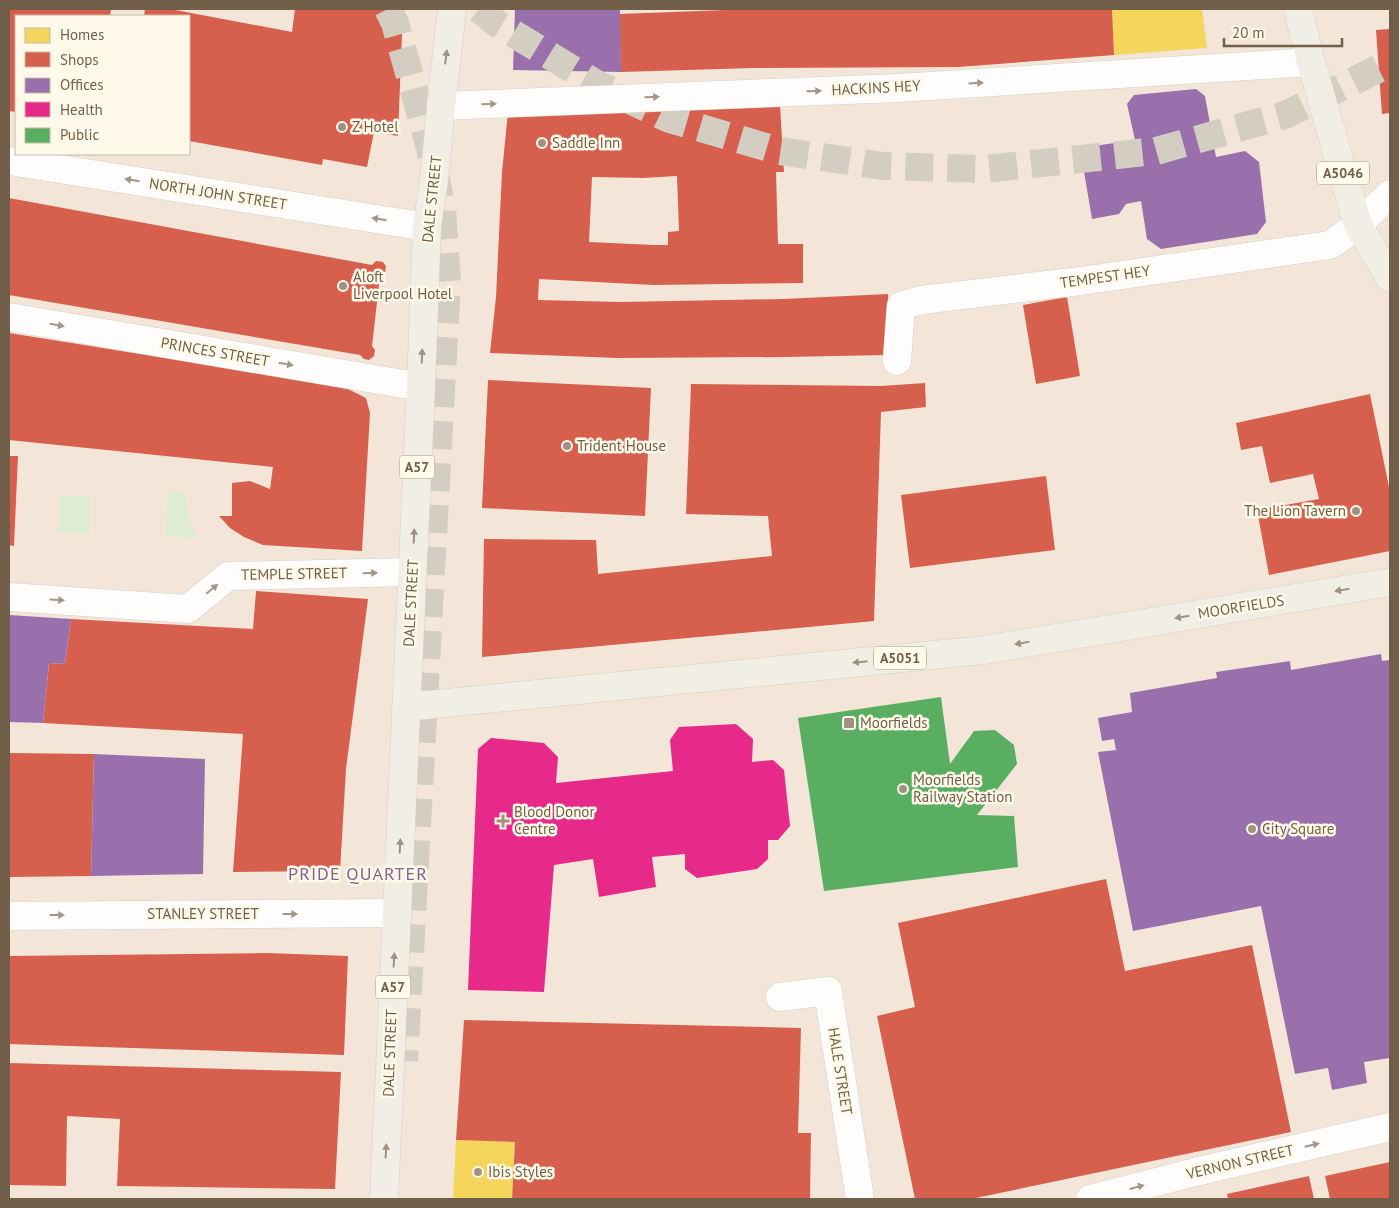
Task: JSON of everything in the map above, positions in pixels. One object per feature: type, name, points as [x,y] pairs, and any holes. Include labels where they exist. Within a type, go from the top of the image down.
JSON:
[{"type":"main road","name":"DALE STREET","points":[[384,1199],[427,227],[434,181],[440,106],[452,9]]},
{"type":"main road","name":"A5046","points":[[1298,9],[1311,62],[1358,225],[1390,278]]},
{"type":"main road","name":"MOORFIELDS","points":[[406,707],[984,650],[1390,582]]},
{"type":"street","name":"HACKINS HEY","points":[[440,106],[898,88],[1311,62]]},
{"type":"street","name":"NORTH JOHN STREET","points":[[9,161],[427,227]]},
{"type":"street","points":[[1358,225],[1390,194]]},
{"type":"street","name":"TEMPEST HEY","points":[[898,361],[901,306],[931,299],[1081,281],[1330,245],[1358,225]]},
{"type":"street","name":"PRINCES STREET","points":[[9,317],[421,387]]},
{"type":"street","name":"TEMPLE STREET","points":[[9,597],[188,609],[228,576],[412,572]]},
{"type":"street","name":"STANLEY STREET","points":[[9,916],[397,913]]},
{"type":"street","name":"HALE STREET","points":[[780,997],[828,991],[860,1199]]},
{"type":"street","name":"VERNON STREET","points":[[1090,1199],[1195,1172],[1390,1127]]},
{"type":"shaded area","points":[[9,9],[1390,9],[1390,1199],[9,1199]]},
{"type":"green space","points":[[168,492],[188,493],[185,503],[197,539],[166,536]]},
{"type":"green space","points":[[60,496],[90,496],[89,534],[58,532]]},
{"type":"building: Homes","points":[[1112,9],[1202,9],[1207,48],[1114,55]]},
{"type":"building: Homes","points":[[456,1140],[515,1142],[512,1199],[453,1199]]},
{"type":"building: Shops","points":[[9,9],[111,9],[110,15],[15,15],[15,112],[9,111]]},
{"type":"building: Shops","points":[[145,9],[170,9],[292,32],[295,9],[403,9],[398,136],[374,132],[367,167],[323,159],[322,165],[190,141],[190,15],[144,15]]},
{"type":"building: Shops","points":[[752,9],[1112,9],[1114,55],[958,67],[753,68],[621,72],[619,14]]},
{"type":"building: Shops","points":[[1390,29],[1390,113],[1382,114],[1376,30]]},
{"type":"building: Shops","points":[[780,105],[784,172],[776,172],[778,244],[803,244],[803,283],[653,285],[539,279],[538,300],[621,302],[784,299],[888,294],[888,355],[618,358],[490,353],[496,297],[502,172],[508,112]],"holes":[[[677,176],[679,231],[668,232],[668,245],[589,242],[592,177],[643,178]]]},
{"type":"building: Shops","points":[[9,198],[372,265],[376,261],[383,262],[386,266],[385,272],[380,276],[372,346],[375,350],[374,356],[369,360],[364,359],[360,355],[9,295]]},
{"type":"building: Shops","points":[[1067,297],[1080,376],[1036,384],[1023,305]]},
{"type":"building: Shops","points":[[9,333],[284,377],[348,389],[366,398],[370,413],[362,551],[263,545],[244,537],[230,528],[219,516],[232,516],[232,483],[250,481],[270,489],[273,467],[9,440]]},
{"type":"building: Shops","name":"Trident House","points":[[488,380],[651,388],[645,516],[482,508]]},
{"type":"building: Shops","points":[[925,383],[926,407],[881,412],[874,621],[482,657],[484,539],[596,540],[598,574],[772,556],[768,516],[686,514],[691,384],[881,386]]},
{"type":"building: Shops","points":[[1370,394],[1390,492],[1390,551],[1269,575],[1257,510],[1319,499],[1313,474],[1270,483],[1262,446],[1241,450],[1236,423]]},
{"type":"building: Shops","points":[[9,456],[18,456],[14,546],[9,545]]},
{"type":"building: Shops","points":[[1046,476],[1055,550],[910,568],[901,495]]},
{"type":"building: Shops","points":[[256,591],[368,599],[346,769],[340,871],[233,872],[243,734],[43,723],[49,663],[65,664],[71,619],[253,629]]},
{"type":"building: Shops","points":[[9,753],[94,754],[91,876],[9,877]]},
{"type":"building: Shops","points":[[1106,879],[1125,971],[1252,945],[1291,1132],[971,1199],[915,1199],[877,1016],[915,1007],[898,923]]},
{"type":"building: Shops","points":[[267,953],[348,956],[344,1055],[9,1044],[9,956]]},
{"type":"building: Shops","points":[[464,1020],[801,1028],[798,1133],[811,1133],[810,1199],[512,1199],[515,1142],[456,1140]]},
{"type":"building: Shops","points":[[9,1063],[341,1072],[335,1189],[117,1186],[120,1119],[67,1116],[66,1186],[9,1185]]},
{"type":"building: Shops","points":[[1390,1162],[1390,1199],[1330,1199],[1325,1176]]},
{"type":"building: Shops","points":[[1309,1176],[1314,1199],[1228,1199],[1227,1194]]},
{"type":"building: Offices","points":[[515,9],[620,9],[621,72],[513,70]]},
{"type":"building: Offices","points":[[1196,89],[1205,96],[1216,157],[1245,151],[1259,162],[1266,222],[1257,234],[1161,249],[1147,239],[1141,201],[1126,204],[1119,214],[1092,219],[1080,148],[1135,140],[1127,104],[1134,95]]},
{"type":"building: Offices","points":[[9,615],[71,619],[65,664],[49,663],[43,723],[9,722]]},
{"type":"building: Offices","name":"City Square","points":[[1381,654],[1382,661],[1390,660],[1390,1058],[1364,1062],[1367,1083],[1332,1090],[1328,1068],[1295,1074],[1261,906],[1133,931],[1098,752],[1116,750],[1114,739],[1102,741],[1098,718],[1132,712],[1130,693],[1217,678],[1216,672],[1290,661],[1291,670]]},
{"type":"building: Offices","points":[[94,754],[205,759],[203,874],[91,876]]},
{"type":"building: Health","points":[[736,724],[753,739],[752,762],[773,760],[784,770],[790,826],[778,840],[768,840],[768,859],[757,869],[697,878],[685,869],[685,854],[652,857],[656,887],[599,897],[593,859],[554,865],[544,992],[468,990],[478,749],[491,738],[544,743],[558,757],[556,783],[673,771],[670,740],[679,727]]},
{"type":"building: Public","name":"Moorfields Railway Station","points":[[941,697],[950,764],[974,731],[995,730],[1014,745],[1017,764],[977,815],[1014,816],[1018,867],[824,891],[798,718]]},
{"type":"tunnel","points":[[388,9],[395,23],[430,148],[442,209],[447,282],[404,1061]]},
{"type":"tunnel","points":[[479,9],[496,23],[595,83],[667,118],[779,151],[883,166],[985,169],[1156,151],[1285,115],[1390,63]]},
{"type":"place","name":"Z Hotel","points":[[342,127]]},
{"type":"place","name":"Saddle Inn","points":[[542,143]]},
{"type":"place","name":"Aloft Liverpool Hotel","points":[[343,286]]},
{"type":"place","name":"Trident House","points":[[567,446]]},
{"type":"place","name":"The Lion Tavern","points":[[1356,511]]},
{"type":"place","name":"Moorfields","points":[[849,723]]},
{"type":"place","name":"Moorfields Railway Station","points":[[903,789]]},
{"type":"place","name":"Blood Donor Centre","points":[[503,821]]},
{"type":"place","name":"City Square","points":[[1252,829]]},
{"type":"place","name":"Ibis Styles","points":[[478,1172]]},
{"type":"district","name":"PRIDE QUARTER","points":[[358,874]]}]
